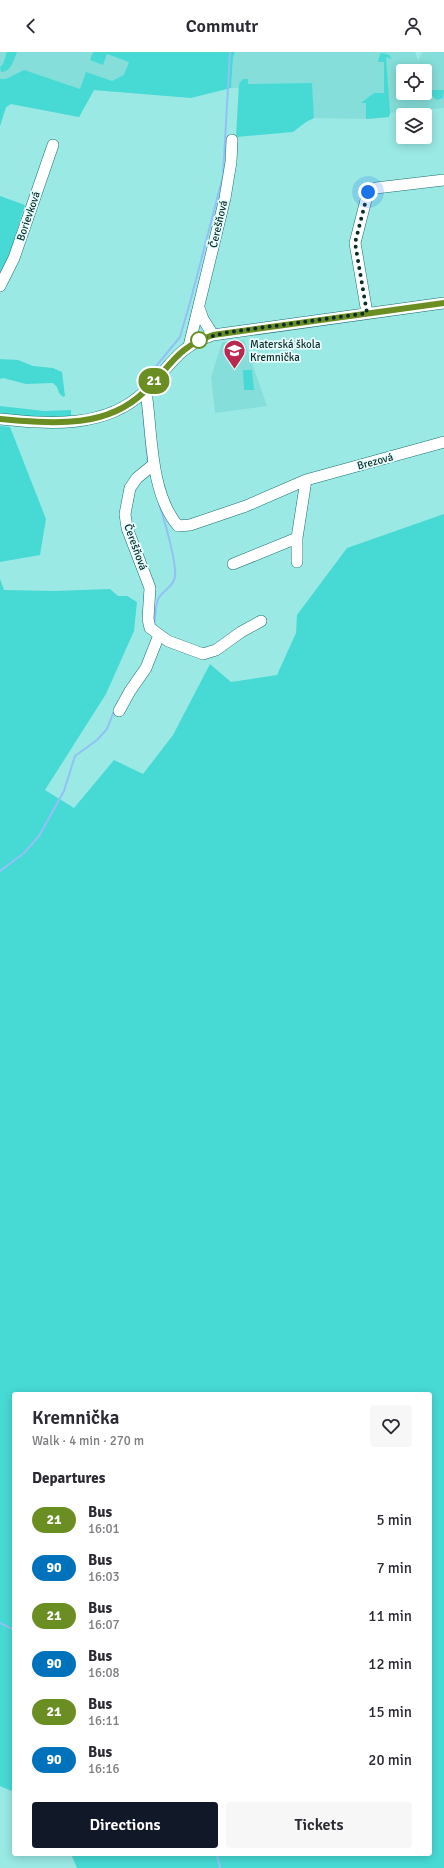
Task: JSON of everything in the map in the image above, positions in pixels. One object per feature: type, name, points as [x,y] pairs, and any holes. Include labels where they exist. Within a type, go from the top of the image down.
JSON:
[{"type":"street","name":"Čerešňová","points":[[189,346],[225,198],[231,162],[232,140]]},
{"type":"street","name":"Borievková","points":[[0,286],[14,258],[53,145]]},
{"type":"street","points":[[367,313],[355,243],[368,192],[376,188],[444,180]]},
{"type":"street","points":[[0,419],[60,424],[82,420],[120,408],[144,392],[175,356],[201,339],[213,335],[444,303]]},
{"type":"street","points":[[199,308],[203,319],[213,335]]},
{"type":"street","points":[[144,392],[147,399],[150,467]]},
{"type":"street","name":"Brezová","points":[[150,467],[163,498],[178,526],[190,525],[246,506],[306,480],[444,442]]},
{"type":"street","name":"Čerešňová","points":[[119,711],[130,691],[146,668],[155,632],[148,619],[150,588],[127,528],[125,514],[130,488],[137,478],[150,467]]},
{"type":"street","points":[[297,562],[297,538],[306,480]]},
{"type":"street","points":[[233,564],[297,538]]},
{"type":"street","points":[[155,632],[168,641],[203,654],[210,653],[241,632],[261,621]]},
{"type":"shaded area","points":[[0,52],[190,52],[169,96],[94,90],[79,117],[11,104],[6,107],[0,126]]},
{"type":"shaded area","points":[[7,52],[17,52],[10,68],[1,72],[0,67],[3,64]]},
{"type":"shaded area","points":[[93,52],[235,52],[233,58],[231,88],[191,98],[94,90],[79,117],[11,104],[6,107],[0,126],[0,79],[6,79],[24,70],[80,89],[86,72],[112,81],[124,75],[129,62],[107,54],[103,65],[90,60]]},
{"type":"shaded area","points":[[235,52],[415,52],[418,61],[422,52],[444,52],[444,108],[396,108],[396,112],[389,113],[389,117],[366,119],[314,118],[312,86],[231,88],[233,58]]},
{"type":"shaded area","points":[[382,53],[389,55],[392,59],[386,57],[390,113],[389,117],[366,119],[366,103],[361,103],[374,93],[384,93],[384,62],[378,62],[380,54]]},
{"type":"shaded area","points":[[243,79],[248,79],[248,84],[312,83],[314,118],[293,132],[236,137],[239,84]]},
{"type":"shaded area","points":[[432,90],[444,90],[443,98],[437,100],[432,96]]},
{"type":"shaded area","points":[[0,196],[25,205],[13,243],[14,249],[0,280]]},
{"type":"shaded area","name":"Materská škola Kremnička","points":[[244,340],[267,406],[215,413],[211,377],[222,342]]},
{"type":"shaded area","points":[[0,359],[18,360],[33,366],[53,368],[62,372],[65,396],[63,397],[59,393],[57,387],[53,383],[26,384],[3,378],[0,379]]},
{"type":"shaded area","points":[[243,370],[252,370],[254,390],[244,390]]},
{"type":"shaded area","points":[[0,406],[44,411],[71,410],[71,417],[55,418],[0,414]]},
{"type":"shaded area","points":[[0,426],[10,427],[46,519],[40,555],[0,562]]},
{"type":"shaded area","points":[[444,514],[444,1868],[77,1868],[72,1856],[432,1856],[432,1392],[12,1392],[12,1791],[0,1786],[0,579],[4,590],[54,591],[110,589],[118,596],[127,596],[137,602],[134,631],[106,694],[45,790],[74,808],[114,760],[143,774],[173,735],[210,664],[231,682],[277,675],[296,633],[297,615],[347,548]]},
{"type":"waterway","points":[[144,384],[144,381],[180,337],[223,176],[230,52]]},
{"type":"waterway","points":[[142,401],[148,465]]},
{"type":"waterway","points":[[154,627],[158,599],[173,583],[175,577],[172,552],[159,504]]},
{"type":"waterway","points":[[0,871],[24,853],[39,836],[64,791],[75,756],[97,740],[107,729],[114,711]]},
{"type":"waterway","points":[[0,1623],[12,1629]]},
{"type":"waterway","points":[[217,1856],[220,1868]]},
{"type":"bus line","name":"21","points":[[0,419],[60,424],[93,418],[112,412],[138,398],[175,356],[186,347],[201,339],[213,335],[444,303]]},
{"type":"place","name":"Materská škola Kremnička","points":[[234,370]]},
{"type":"route","points":[[199,340],[224,333],[367,313],[355,243],[368,192]]}]
